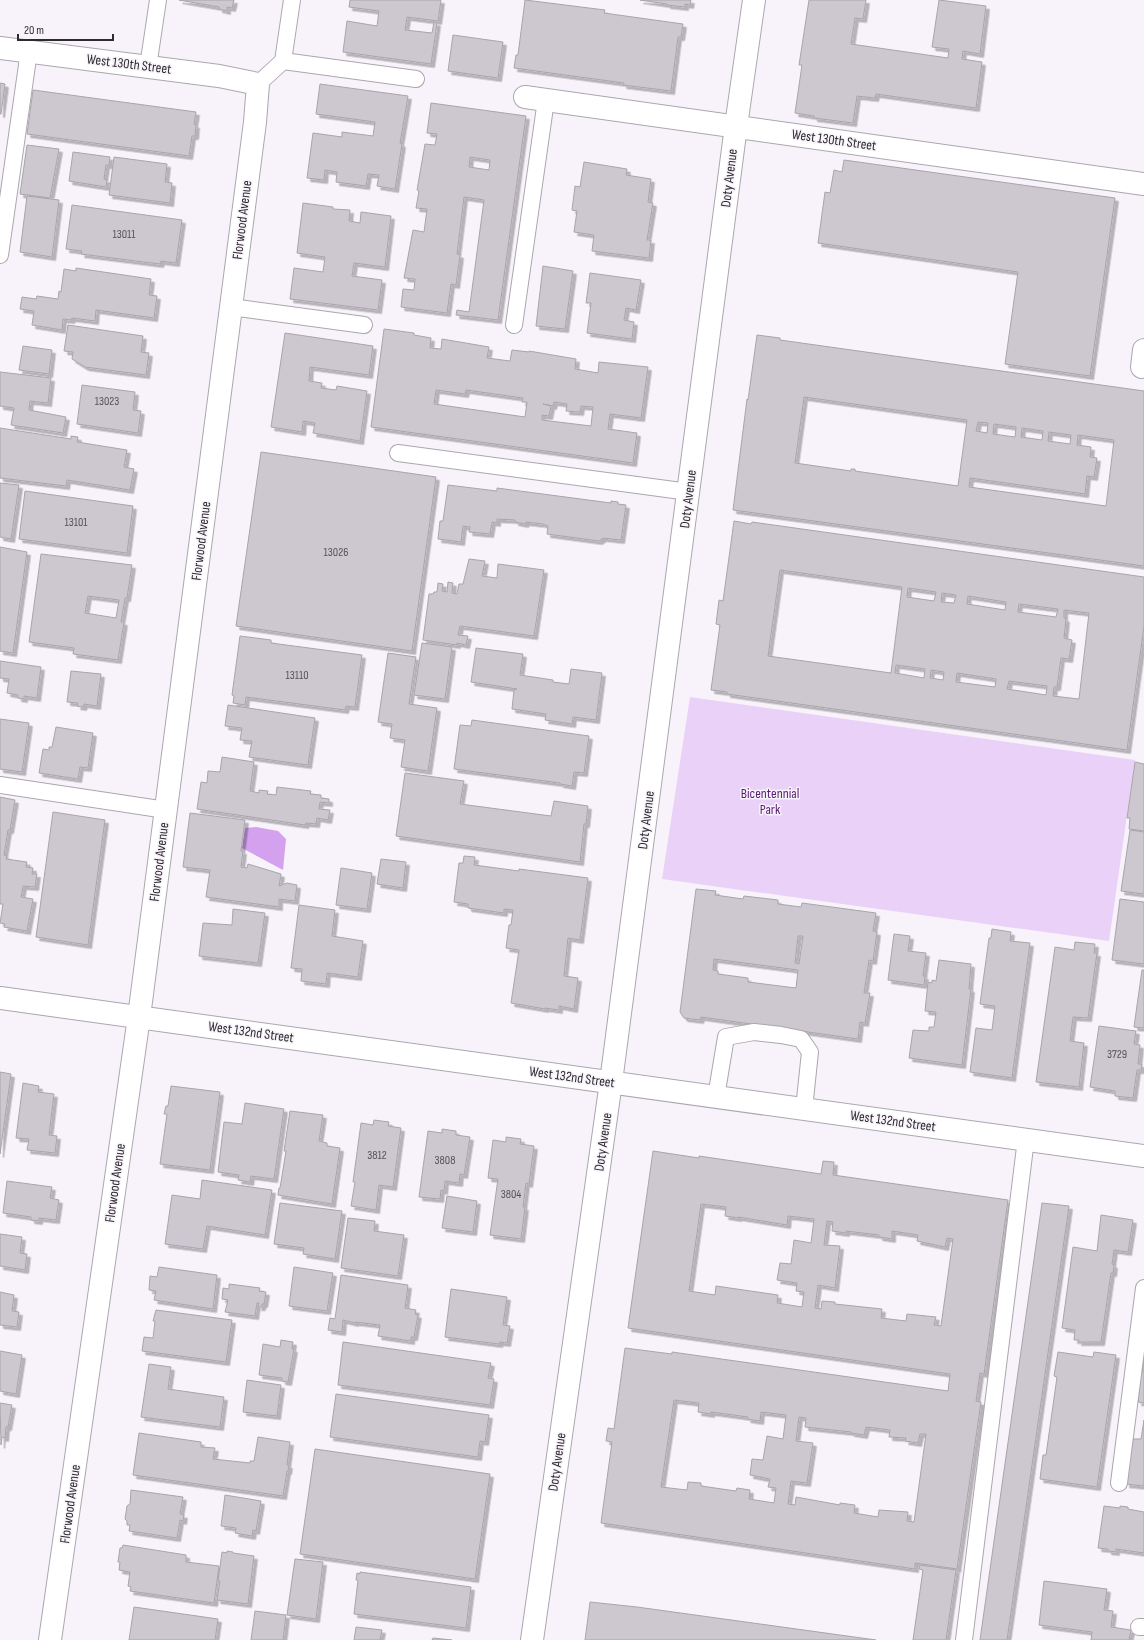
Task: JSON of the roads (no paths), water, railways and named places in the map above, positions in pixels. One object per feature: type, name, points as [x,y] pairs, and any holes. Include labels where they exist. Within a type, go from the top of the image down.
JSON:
[{"type":"street","name":"Doty Avenue","points":[[532,1640],[611,1082],[736,126],[754,0]]},
{"type":"street","name":"West 130th Street","points":[[0,48],[148,66],[219,76],[258,84]]},
{"type":"street","name":"Florwood Avenue","points":[[50,1640],[139,1017],[255,122],[258,84]]},
{"type":"street","name":"West 130th Street","points":[[525,97],[1144,184]]},
{"type":"street","name":"West 132nd Street","points":[[0,998],[804,1109],[1143,1153]]},
{"type":"lane","points":[[148,66],[158,0]]},
{"type":"lane","points":[[258,84],[283,61],[292,0]]},
{"type":"lane","points":[[0,256],[29,51]]},
{"type":"lane","points":[[283,61],[416,79]]},
{"type":"lane","points":[[514,325],[546,100]]},
{"type":"lane","points":[[231,307],[364,325]]},
{"type":"lane","points":[[398,453],[688,492]]},
{"type":"lane","points":[[0,785],[166,810]]},
{"type":"lane","points":[[716,1097],[726,1037],[754,1032],[781,1034],[801,1039],[810,1052],[804,1109]]},
{"type":"lane","points":[[964,1640],[1026,1139]]},
{"type":"lane","points":[[1118,1483],[1144,1288]]},
{"type":"park label","name":"Bicentennial Park","points":[[770,802]]}]
